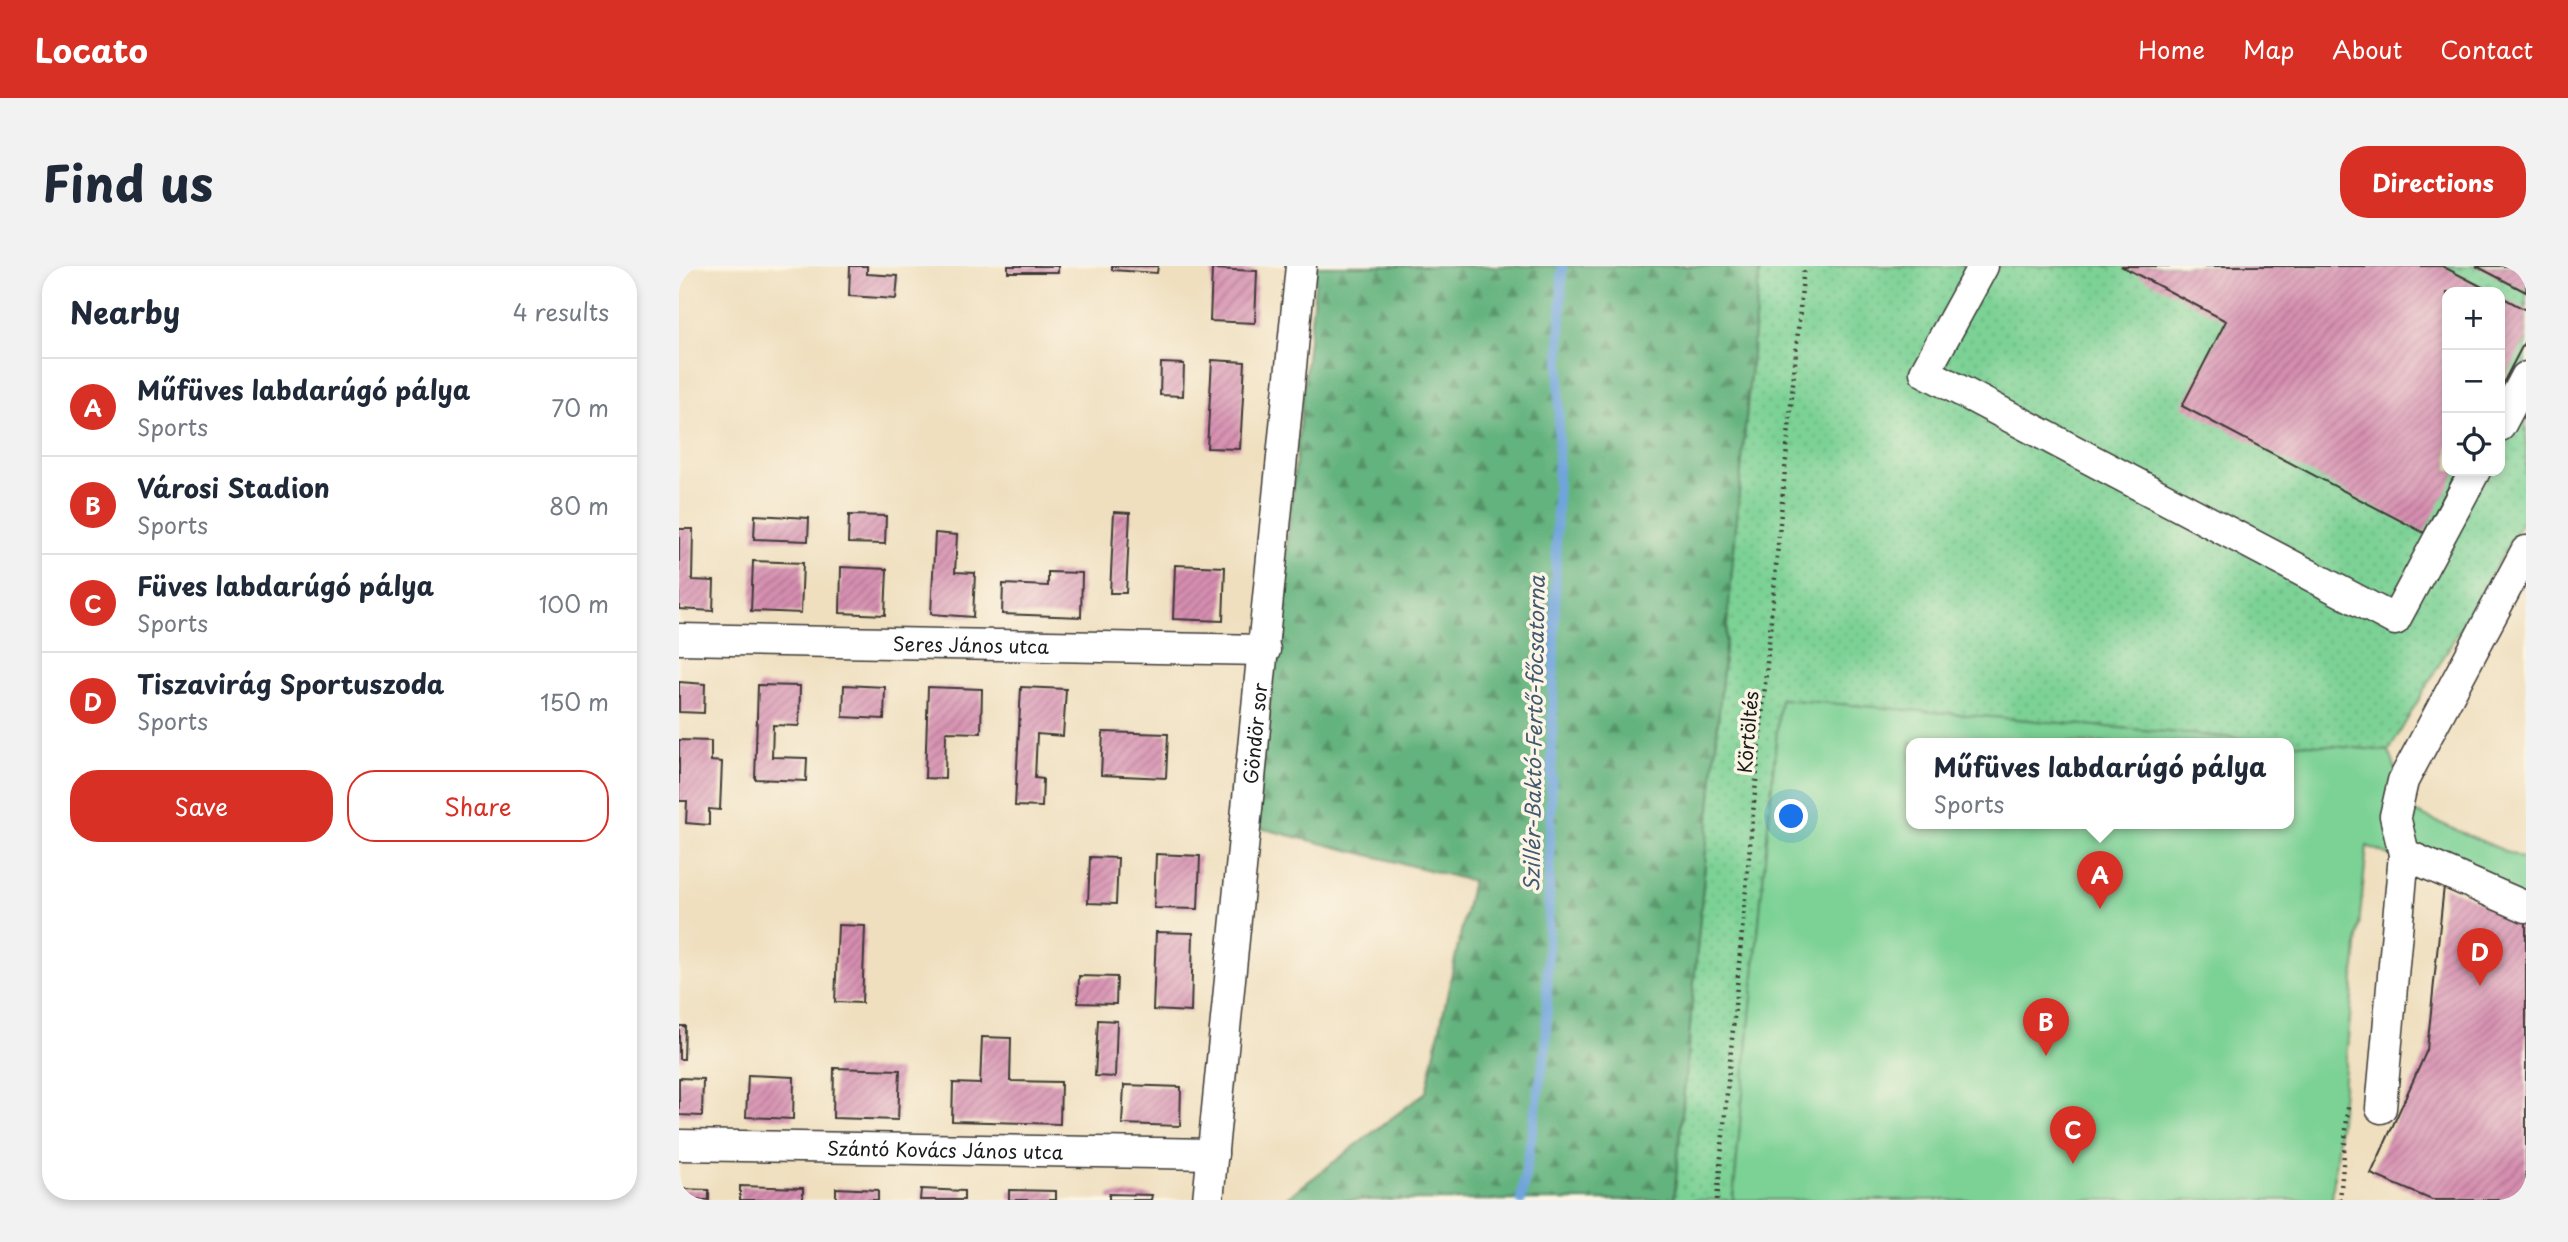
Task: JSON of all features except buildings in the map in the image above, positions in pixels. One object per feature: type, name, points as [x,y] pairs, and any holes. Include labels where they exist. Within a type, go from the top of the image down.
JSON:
[{"type":"street","name":"Göndör sor","points":[[1208,1200],[1265,650],[1301,266]]},
{"type":"street","points":[[1983,266],[1925,372],[2395,620],[2472,476]]},
{"type":"street","points":[[2505,417],[2526,377]]},
{"type":"street","points":[[2381,1108],[2404,855],[2395,816],[2403,781],[2526,551]]},
{"type":"street","name":"Seres János utca","points":[[679,639],[1265,650]]},
{"type":"street","points":[[2404,855],[2526,907]]},
{"type":"street","name":"Szántó Kovács János utca","points":[[679,1145],[1213,1154]]},
{"type":"path","name":"Körtöltés","points":[[1717,1200],[1804,266]]},
{"type":"green space","points":[[1317,266],[1760,266],[1674,1200],[1284,1200],[1426,1092],[1472,881],[1256,827]]},
{"type":"green space","points":[[1760,266],[2526,266],[2526,515],[2389,751],[2294,743],[2294,738],[2237,738],[1780,699],[1733,1200],[1674,1200]]},
{"type":"green space","points":[[1780,699],[2237,738],[1906,738],[1906,829],[2294,829],[2294,743],[2389,751],[2412,811],[2526,860],[2526,913],[2367,846],[2332,1200],[1733,1200]]},
{"type":"waterway","name":"Szillér-Baktó-Fertő-főcsatorna","points":[[1521,1200],[1546,1046],[1562,266]]},
{"type":"place","name":"Műfüves labdarúgó pálya","points":[[2100,909]]},
{"type":"place","name":"Tiszavirág Sportuszoda","points":[[2480,986]]},
{"type":"place","name":"Városi Stadion","points":[[2046,1056]]},
{"type":"place","name":"Füves labdarúgó pálya","points":[[2073,1164]]}]
